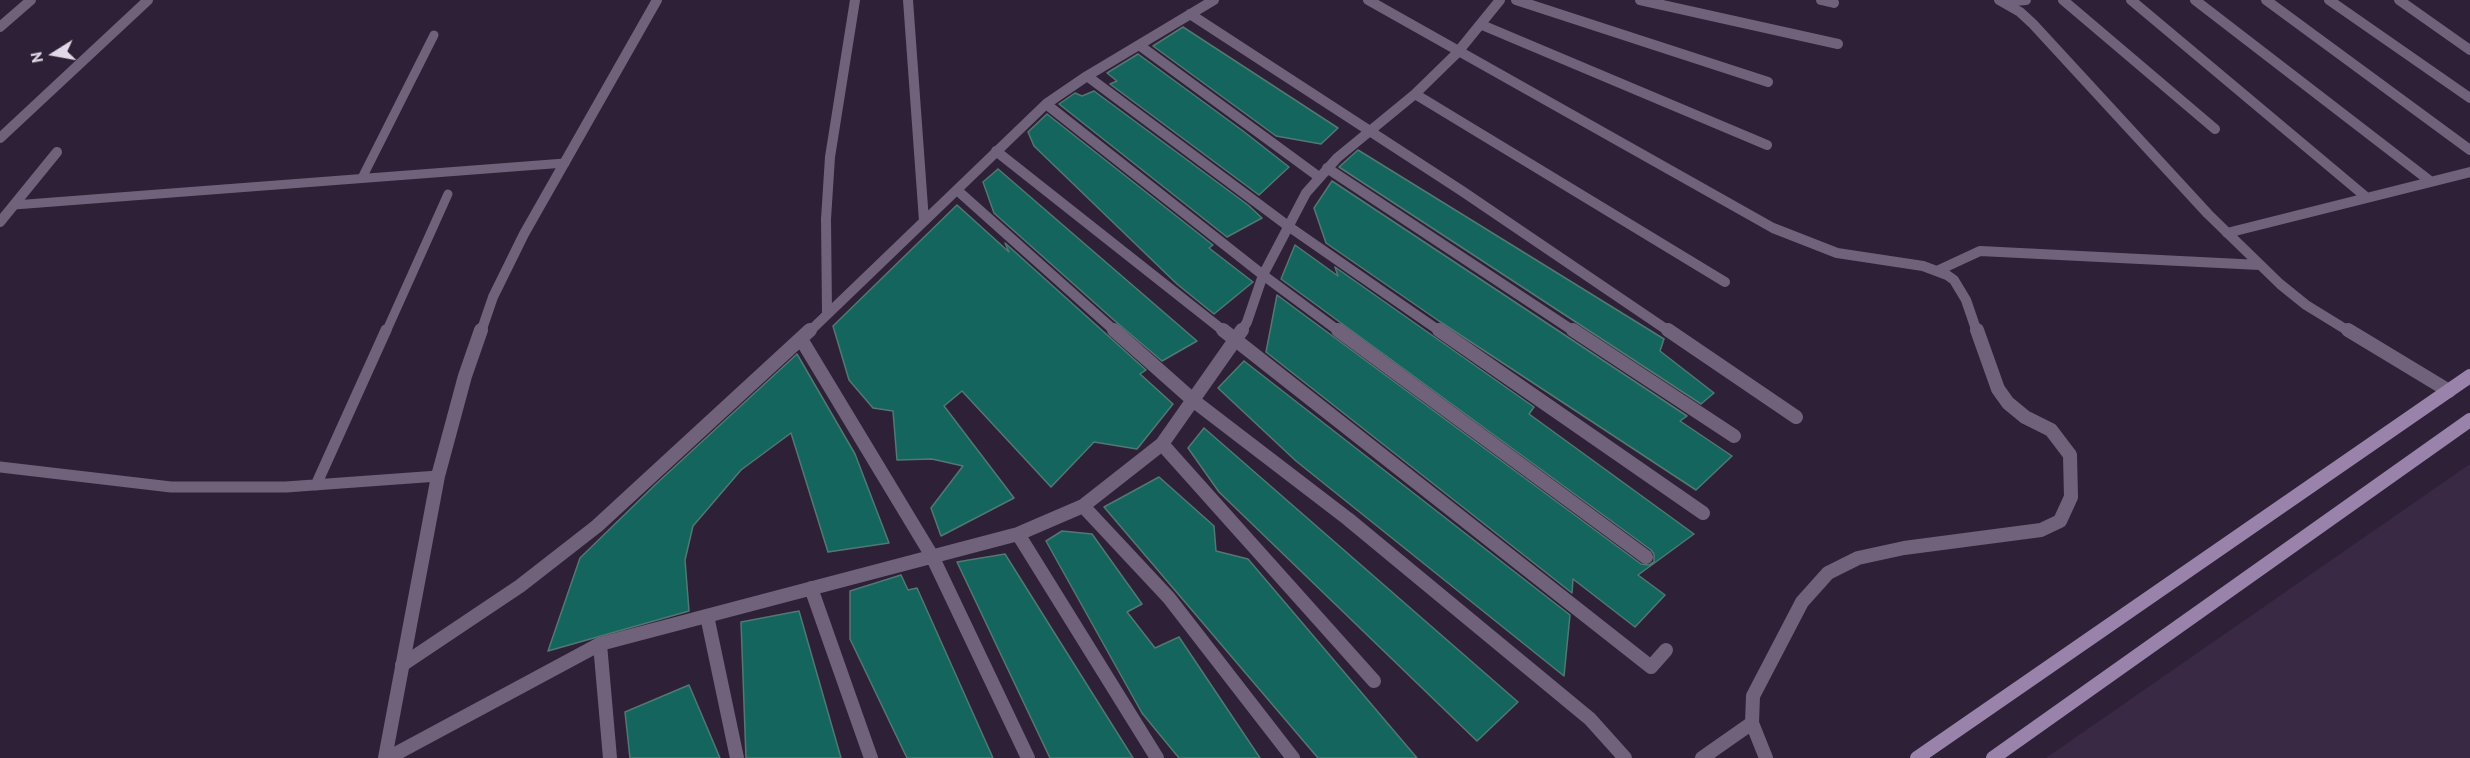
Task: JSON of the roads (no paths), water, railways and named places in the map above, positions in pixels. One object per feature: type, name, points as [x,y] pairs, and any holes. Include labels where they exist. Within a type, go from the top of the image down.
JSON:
[{"type":"main road","points":[[1917,758],[2470,376]]},
{"type":"main road","points":[[1993,758],[2470,420]]},
{"type":"street","points":[[0,27],[31,0]]},
{"type":"street","points":[[0,138],[148,0]]},
{"type":"street","points":[[387,758],[438,476],[465,376],[493,297],[524,234],[657,0]]},
{"type":"street","points":[[827,313],[826,219],[831,157],[855,0]]},
{"type":"street","points":[[908,0],[924,221]]},
{"type":"street","points":[[402,665],[520,585],[597,526],[801,339],[1046,104],[1087,76],[1214,0]]},
{"type":"street","points":[[1368,0],[1457,53],[1773,228],[1837,253],[1939,270],[1954,280],[1966,300],[1998,388],[2008,404],[2025,417],[2051,430],[2063,442],[2070,455],[2071,497],[2060,521],[2041,530],[1904,548],[1858,558],[1828,573],[1802,602],[1752,696],[1752,723],[1766,758]]},
{"type":"street","points":[[387,758],[600,644],[1018,534],[1083,506],[1162,444],[1194,401],[1247,322],[1263,275],[1288,226],[1323,172],[1415,94],[1457,53],[1500,0]]},
{"type":"street","points":[[1516,0],[1768,82]]},
{"type":"street","points":[[1640,0],[1838,44]]},
{"type":"street","points":[[1821,0],[1834,3]]},
{"type":"street","points":[[2001,1],[2026,0]]},
{"type":"street","points":[[2063,0],[2215,129]]},
{"type":"street","points":[[2131,0],[2366,196]]},
{"type":"street","points":[[2195,0],[2430,181]]},
{"type":"street","points":[[2266,0],[2470,150]]},
{"type":"street","points":[[2329,0],[2470,98]]},
{"type":"street","points":[[2399,0],[2470,50]]},
{"type":"street","points":[[2001,1],[2033,24],[2260,266],[2306,305],[2449,391]]},
{"type":"street","points":[[1190,14],[1368,132],[1462,191],[1796,417]]},
{"type":"street","points":[[1482,25],[1767,145]]},
{"type":"street","points":[[1139,45],[1323,172],[1734,436]]},
{"type":"street","points":[[1087,76],[1288,226],[1703,513]]},
{"type":"street","points":[[1415,94],[1725,282]]},
{"type":"street","points":[[1046,104],[1263,275],[1646,557]]},
{"type":"street","points":[[996,150],[1651,667],[1666,650]]},
{"type":"street","points":[[0,222],[57,152]]},
{"type":"street","points":[[2227,233],[2366,196],[2470,172]]},
{"type":"street","points":[[957,190],[1194,401],[1348,519],[1590,719],[1619,748],[1625,758]]},
{"type":"street","points":[[1939,270],[1980,251],[2260,266]]},
{"type":"street","points":[[801,339],[932,556],[1028,758]]},
{"type":"street","points":[[1162,444],[1374,681]]},
{"type":"street","points":[[1083,506],[1169,598],[1293,758]]},
{"type":"street","points":[[1018,534],[1156,758]]},
{"type":"street","points":[[811,588],[871,758]]},
{"type":"street","points":[[707,616],[737,758]]},
{"type":"street","points":[[600,644],[610,758]]},
{"type":"street","points":[[1702,758],[1752,723]]},
{"type":"lane","points":[[363,176],[434,34]]},
{"type":"lane","points":[[14,205],[363,176],[565,163]]},
{"type":"lane","points":[[316,485],[448,194]]},
{"type":"lane","points":[[0,467],[171,487],[316,485],[438,476]]}]
